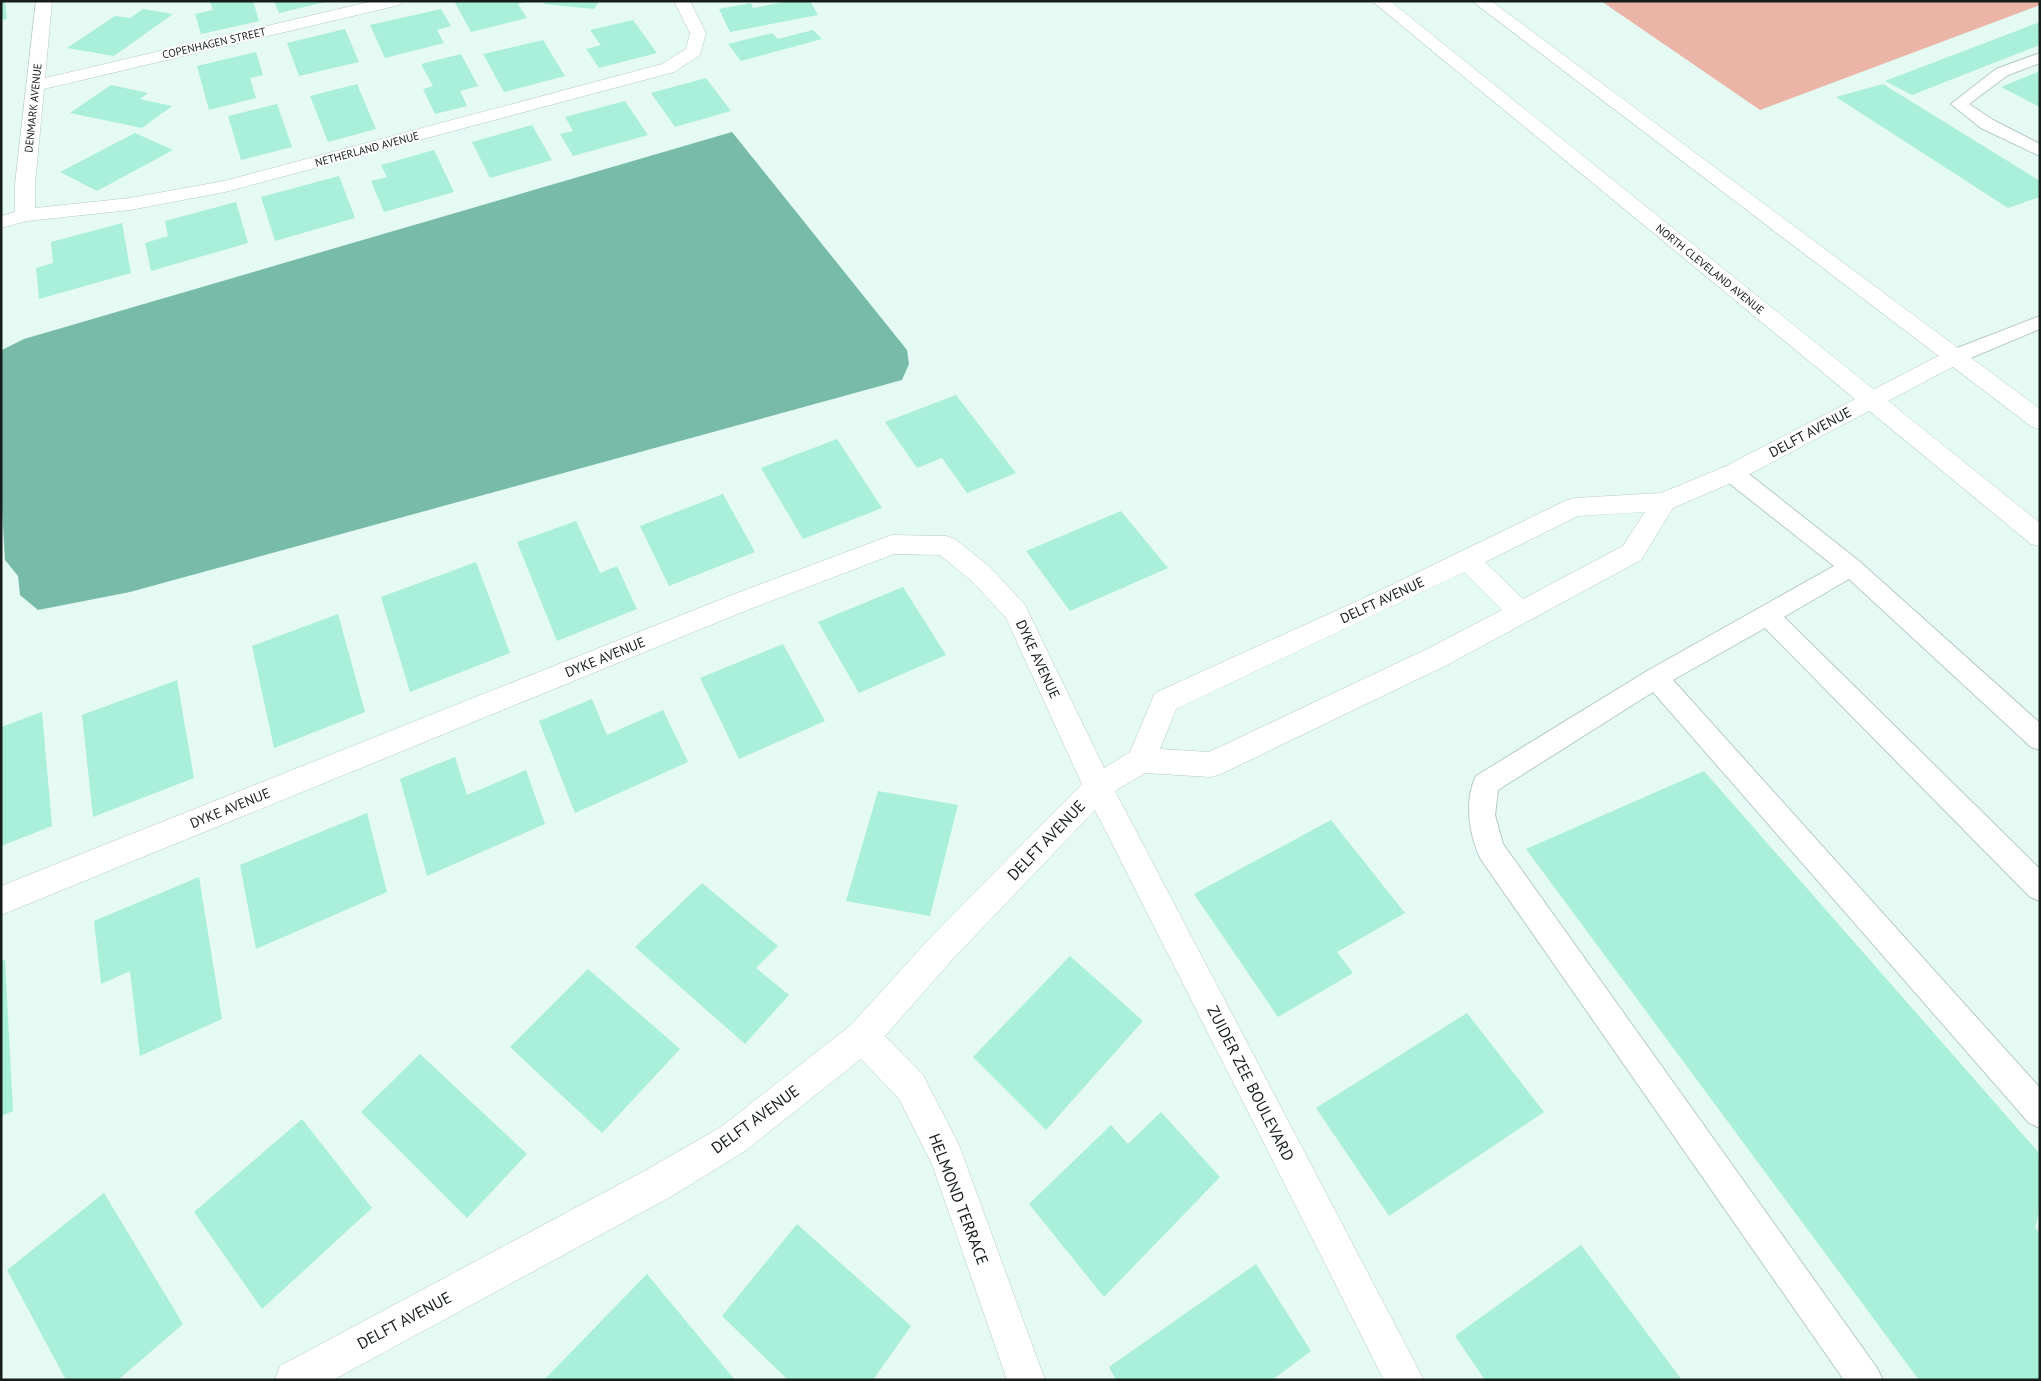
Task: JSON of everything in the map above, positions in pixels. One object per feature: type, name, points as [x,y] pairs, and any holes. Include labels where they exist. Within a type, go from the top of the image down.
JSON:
[{"type":"street","name":"DENMARK AVENUE","points":[[26,215],[25,184],[44,1]]},
{"type":"street","name":"COPENHAGEN STREET","points":[[34,86],[395,1]]},
{"type":"street","name":"NETHERLAND AVENUE","points":[[1,222],[26,215],[130,204],[225,186],[555,100],[668,68],[694,51],[698,33],[682,1]]},
{"type":"street","name":"NORTH CLEVELAND AVENUE","points":[[1380,1],[2040,537]]},
{"type":"street","points":[[1480,1],[2040,421]]},
{"type":"street","name":"DELFT AVENUE","points":[[294,1380],[658,1183],[733,1139],[863,1037],[940,950],[1098,787],[1141,760],[1165,702],[1467,560],[1574,507],[1664,502],[1732,473],[1954,357]]},
{"type":"street","points":[[1141,760],[1211,765],[1437,657],[1632,553],[1664,502]]},
{"type":"street","name":"DYKE AVENUE","points":[[1,900],[731,606],[892,544],[946,546],[982,575],[1016,612],[1098,787]]},
{"type":"street","points":[[1467,560],[1521,612]]},
{"type":"street","name":"ZUIDER ZEE BOULEVARD","points":[[1098,787],[1405,1380]]},
{"type":"street","name":"HELMOND TERRACE","points":[[863,1037],[911,1087],[947,1157],[1026,1380]]},
{"type":"lane","points":[[2040,58],[2002,72],[1959,104],[1987,124],[2040,151]]},
{"type":"lane","points":[[1954,357],[2040,322]]},
{"type":"lane","points":[[1732,473],[1850,567],[2040,739]]},
{"type":"lane","points":[[1850,567],[1656,678],[1485,784],[1482,815],[1490,849],[1865,1380]]},
{"type":"lane","points":[[1767,615],[2040,888]]},
{"type":"lane","points":[[1656,678],[2040,1112]]},
{"type":"shaded area","points":[[1601,1],[2040,1],[2040,5],[1760,110]]},
{"type":"shaded area","points":[[732,132],[907,350],[909,364],[902,380],[130,592],[38,610],[20,595],[18,576],[5,560],[1,492],[2,350],[24,339]]},
{"type":"building","points":[[1,1],[5,1],[7,19],[1,20]]},
{"type":"building","points":[[210,1],[253,1],[259,21],[201,34],[195,14],[213,10]]},
{"type":"building","points":[[274,1],[326,1],[326,2],[279,13]]},
{"type":"building","points":[[454,1],[528,1],[518,4],[527,18],[471,32]]},
{"type":"building","points":[[546,1],[600,1],[594,9],[544,4]]},
{"type":"building","points":[[790,1],[810,1],[818,15],[730,32],[719,9],[751,3],[753,8]]},
{"type":"building","points":[[143,9],[173,14],[114,56],[67,48],[115,16],[130,18]]},
{"type":"building","points":[[441,9],[451,26],[437,30],[444,43],[385,58],[370,25]]},
{"type":"building","points":[[633,20],[657,53],[599,68],[586,49],[601,45],[590,30]]},
{"type":"building","points":[[2040,22],[2040,45],[1912,95],[1885,81]]},
{"type":"building","points":[[345,29],[359,62],[299,76],[287,43]]},
{"type":"building","points":[[813,30],[822,39],[741,61],[728,44],[772,33],[778,39]]},
{"type":"building","points":[[543,40],[565,76],[504,92],[483,54]]},
{"type":"building","points":[[256,52],[263,75],[250,78],[256,98],[209,110],[197,66]]},
{"type":"building","points":[[461,54],[478,86],[460,91],[467,106],[435,114],[423,89],[433,86],[421,64]]},
{"type":"building","points":[[2040,71],[2040,107],[2001,87]]},
{"type":"building","points":[[706,78],[731,111],[675,127],[651,93]]},
{"type":"building","points":[[357,84],[376,129],[328,142],[310,96]]},
{"type":"building","points":[[1883,84],[2040,181],[2040,197],[2008,208],[1836,97]]},
{"type":"building","points":[[111,85],[148,93],[140,99],[172,106],[142,128],[70,113]]},
{"type":"building","points":[[625,101],[648,135],[573,156],[560,134],[573,131],[565,117]]},
{"type":"building","points":[[277,104],[292,147],[241,160],[228,116]]},
{"type":"building","points":[[532,125],[552,160],[490,178],[472,142]]},
{"type":"building","points":[[135,133],[173,150],[97,191],[60,172]]},
{"type":"building","points":[[434,150],[454,192],[384,212],[371,181],[387,177],[381,165]]},
{"type":"building","points":[[339,176],[355,218],[275,241],[261,197]]},
{"type":"building","points":[[236,202],[248,243],[151,271],[145,243],[168,236],[165,221]]},
{"type":"building","points":[[122,223],[131,273],[39,299],[36,268],[53,263],[51,242]]},
{"type":"building","points":[[956,395],[1016,473],[967,493],[942,458],[917,468],[885,422]]},
{"type":"building","points":[[837,439],[882,508],[803,539],[761,468]]},
{"type":"building","points":[[723,494],[755,552],[669,586],[640,526]]},
{"type":"building","points":[[1121,511],[1168,568],[1070,611],[1026,551]]},
{"type":"building","points":[[576,521],[600,573],[617,566],[637,609],[557,641],[517,542]]},
{"type":"building","points":[[476,562],[510,653],[410,692],[381,597]]},
{"type":"building","points":[[903,587],[946,655],[859,693],[818,622]]},
{"type":"building","points":[[338,614],[365,712],[274,748],[252,646]]},
{"type":"building","points":[[783,644],[825,721],[739,759],[700,678]]},
{"type":"building","points":[[177,680],[194,778],[93,817],[82,715]]},
{"type":"building","points":[[592,699],[607,735],[663,710],[688,762],[575,813],[539,721]]},
{"type":"building","points":[[42,712],[52,826],[1,846],[1,727]]},
{"type":"building","points":[[455,757],[467,795],[526,770],[545,824],[427,876],[400,779]]},
{"type":"building","points":[[1704,771],[2040,1154],[2040,1209],[2035,1228],[2040,1233],[2040,1380],[1919,1380],[1526,849]]},
{"type":"building","points":[[878,791],[958,805],[930,916],[846,901]]},
{"type":"building","points":[[367,813],[387,892],[256,949],[240,865]]},
{"type":"building","points":[[1331,820],[1405,913],[1337,952],[1353,973],[1278,1017],[1194,894]]},
{"type":"building","points":[[199,877],[222,1019],[140,1056],[130,971],[101,984],[94,921]]},
{"type":"building","points":[[702,883],[778,946],[756,968],[789,995],[745,1044],[635,947]]},
{"type":"building","points":[[1070,956],[1143,1021],[1046,1130],[973,1057]]},
{"type":"building","points":[[5,960],[13,1111],[1,1116],[1,961]]},
{"type":"building","points":[[588,969],[680,1049],[602,1133],[510,1047]]},
{"type":"building","points":[[1467,1013],[1544,1112],[1389,1216],[1316,1108]]},
{"type":"building","points":[[420,1054],[527,1154],[467,1218],[361,1112]]},
{"type":"building","points":[[1161,1112],[1220,1177],[1104,1297],[1029,1204],[1111,1125],[1128,1144]]},
{"type":"building","points":[[302,1119],[372,1208],[262,1309],[194,1212]]},
{"type":"building","points":[[104,1193],[183,1324],[118,1380],[66,1380],[7,1270]]},
{"type":"building","points":[[797,1224],[911,1326],[873,1380],[788,1380],[722,1316]]},
{"type":"building","points":[[1581,1245],[1682,1380],[1485,1380],[1455,1336]]},
{"type":"building","points":[[1256,1264],[1311,1351],[1272,1380],[1116,1380],[1109,1367]]},
{"type":"building","points":[[647,1274],[735,1380],[544,1380]]}]
